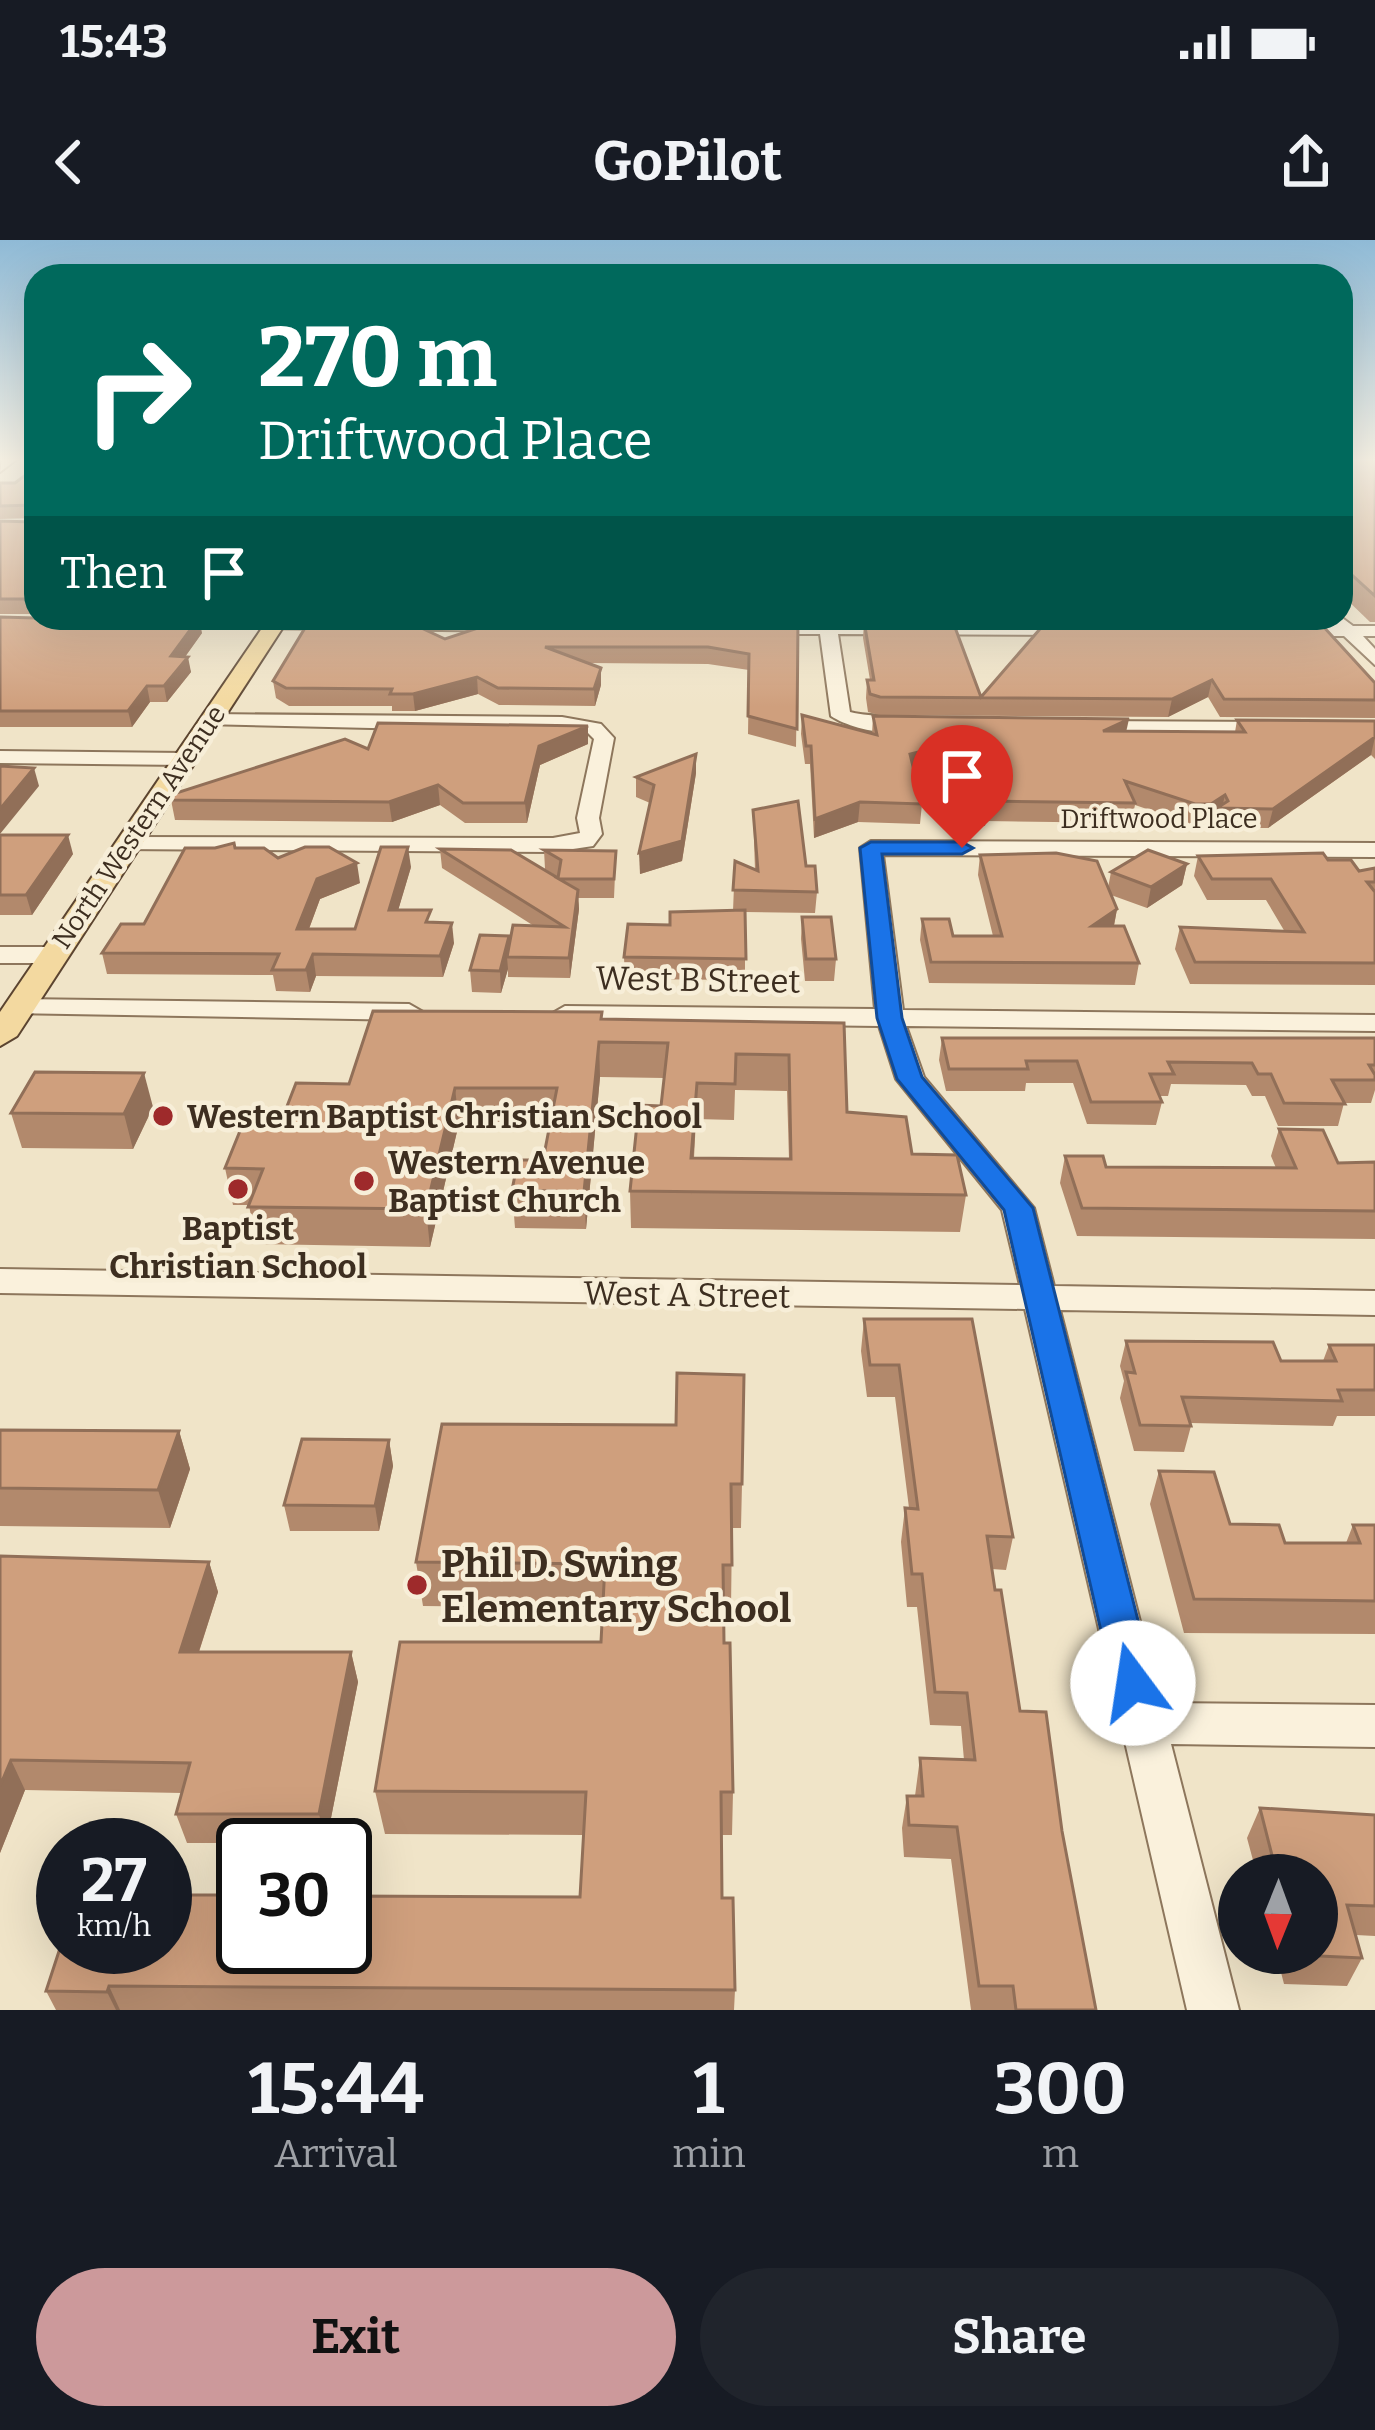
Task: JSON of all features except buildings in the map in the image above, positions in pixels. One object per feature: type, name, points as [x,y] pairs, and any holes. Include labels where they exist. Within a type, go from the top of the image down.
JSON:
[{"type":"main road","name":"North Western Avenue","points":[[0,1036],[271,630]]},
{"type":"street","points":[[828,630],[841,716],[878,725],[925,725]]},
{"type":"street","points":[[1277,631],[1286,630]]},
{"type":"street","points":[[1348,630],[1375,660]]},
{"type":"street","points":[[127,844],[553,845],[585,841],[591,834],[588,818],[604,738],[594,728],[562,723],[211,720]]},
{"type":"street","points":[[1067,726],[1304,728]]},
{"type":"street","points":[[0,757],[185,759]]},
{"type":"street","name":"Driftwood Place","points":[[890,1018],[871,848],[1375,850]]},
{"type":"street","points":[[0,955],[54,955]]},
{"type":"street","points":[[19,1006],[434,1012]]},
{"type":"street","name":"West B Street","points":[[530,1013],[1375,1022]]},
{"type":"street","points":[[890,1018],[910,1079],[1018,1208],[1213,2010]]},
{"type":"street","name":"West A Street","points":[[0,1281],[1375,1303]]},
{"type":"street","points":[[1144,1723],[1375,1726]]},
{"type":"place","name":"Western Baptist Christian School","points":[[163,1116]]},
{"type":"place","name":"Western Avenue Baptist Church","points":[[364,1181]]},
{"type":"place","name":"Baptist Christian School","points":[[238,1189]]},
{"type":"place","name":"Phil D. Swing Elementary School","points":[[417,1585]]},
{"type":"route","points":[[962,848],[871,848],[890,1018],[910,1079],[1018,1208],[1133,1683]]}]
